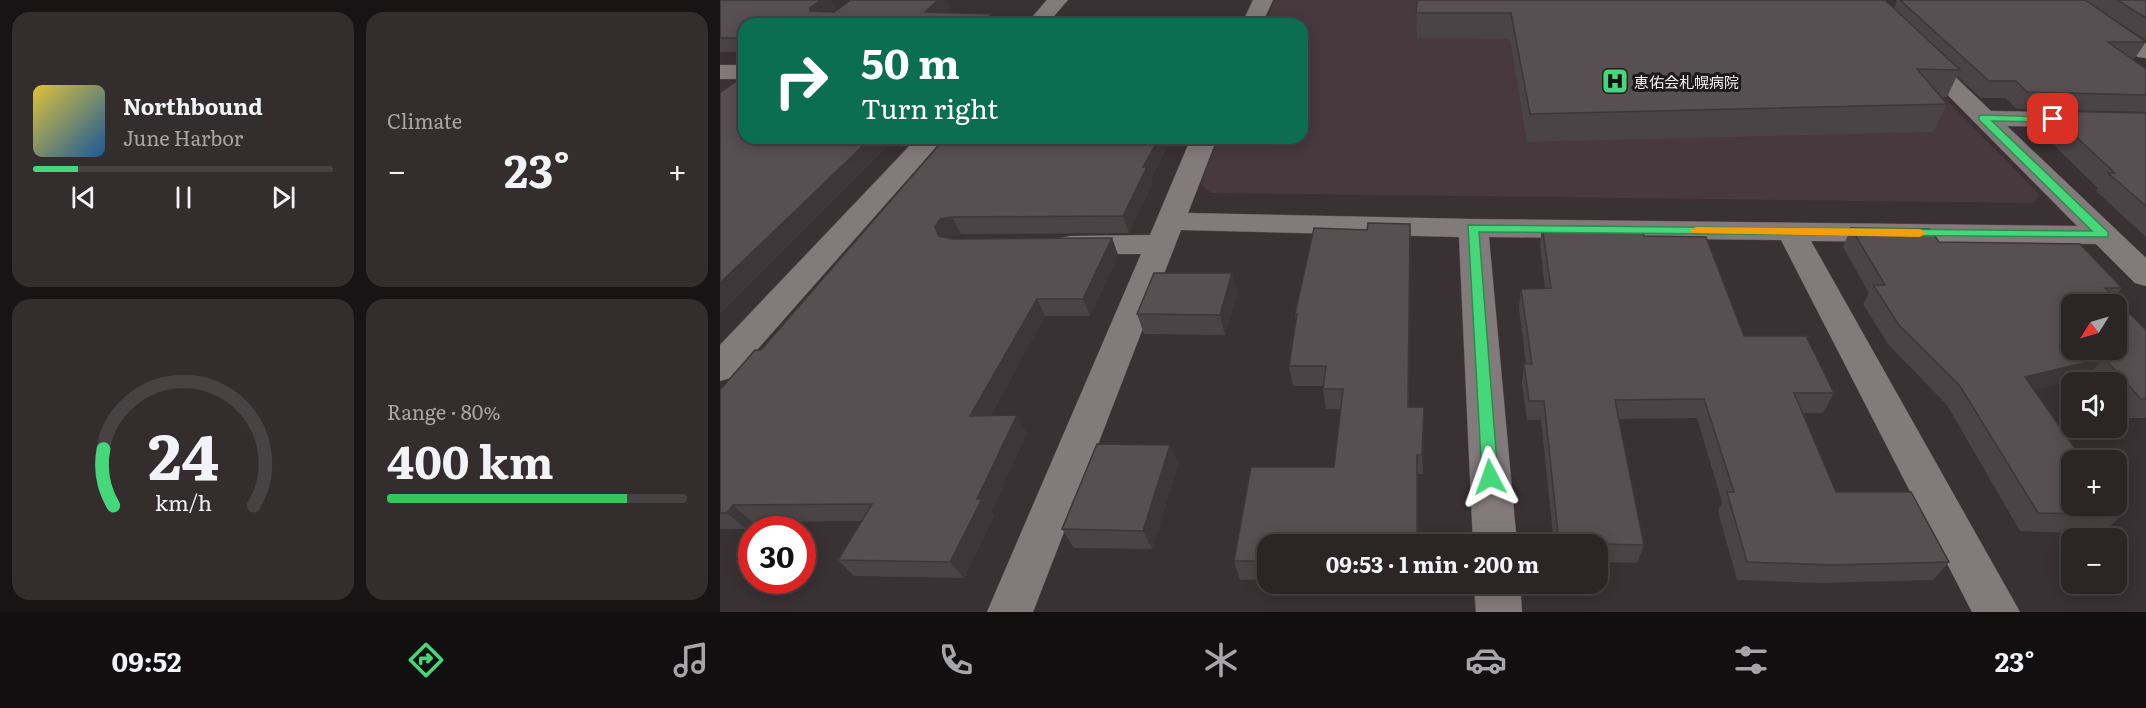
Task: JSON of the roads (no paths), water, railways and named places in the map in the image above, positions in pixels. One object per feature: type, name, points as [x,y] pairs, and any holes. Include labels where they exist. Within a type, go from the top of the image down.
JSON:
[{"type":"street","points":[[1042,18],[1058,0]]},
{"type":"street","points":[[1255,18],[1263,0]]},
{"type":"street","points":[[1864,0],[2146,276]]},
{"type":"street","points":[[2068,0],[2146,52]]},
{"type":"street","points":[[720,72],[738,72]]},
{"type":"street","points":[[1982,118],[2146,121]]},
{"type":"street","points":[[720,368],[925,144]]},
{"type":"street","points":[[1010,612],[1201,144]]},
{"type":"street","points":[[1042,245],[1164,233],[1473,228],[2103,235]]},
{"type":"street","points":[[1473,228],[1494,534]]},
{"type":"street","points":[[1791,231],[1997,612]]},
{"type":"street","points":[[1498,594],[1499,612]]},
{"type":"place","name":"恵佑会札幌病院","points":[[1615,81]]}]
